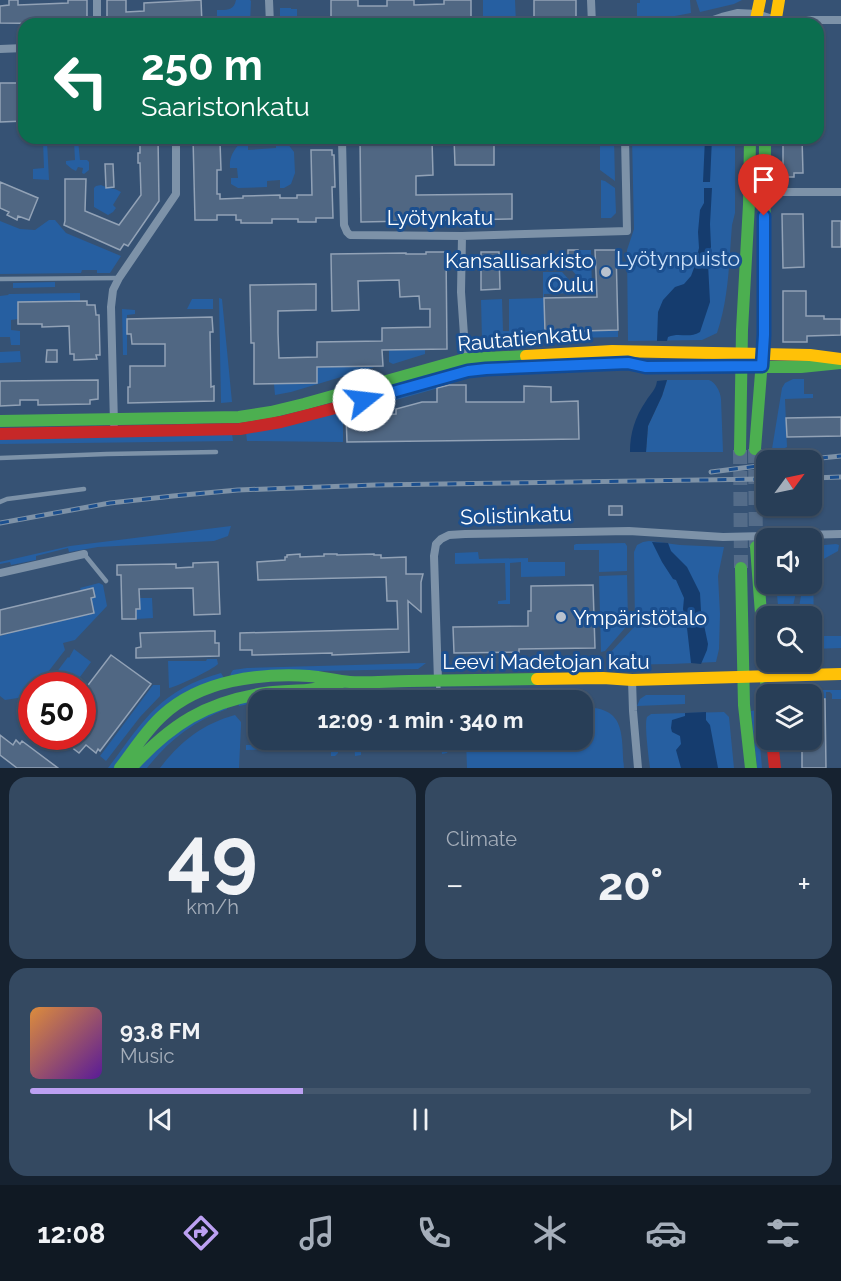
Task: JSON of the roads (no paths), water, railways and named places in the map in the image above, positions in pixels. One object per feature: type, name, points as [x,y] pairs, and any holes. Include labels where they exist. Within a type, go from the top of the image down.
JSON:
[{"type":"main road","points":[[758,18],[760,0]]},
{"type":"main road","points":[[777,18],[779,0]]},
{"type":"main road","points":[[740,450],[750,144]]},
{"type":"main road","points":[[755,449],[764,335],[765,144]]},
{"type":"main road","name":"Rautatienkatu","points":[[0,421],[239,417],[271,412],[467,365],[612,351],[742,353],[762,360],[801,367],[841,362]]},
{"type":"main road","name":"Rautatienkatu","points":[[0,434],[240,429],[304,417],[467,365],[507,368],[628,363],[646,367],[741,366],[762,360]]},
{"type":"main road","points":[[741,568],[744,705],[751,768]]},
{"type":"main road","points":[[760,594],[766,684]]},
{"type":"main road","name":"Leevi Madetojan katu","points":[[120,768],[160,717],[178,702],[201,690],[228,682],[284,675],[349,682],[603,678],[632,680],[841,674]]},
{"type":"main road","name":"Leevi Madetojan katu","points":[[131,768],[147,750],[179,722],[215,704],[265,693],[310,690],[349,682]]},
{"type":"main road","points":[[773,750],[775,768]]},
{"type":"street","points":[[97,0],[97,18]]},
{"type":"street","points":[[269,0],[270,18]]},
{"type":"street","points":[[591,0],[592,18]]},
{"type":"street","points":[[719,18],[738,13],[750,18]]},
{"type":"street","points":[[824,21],[841,20]]},
{"type":"street","points":[[0,49],[18,48]]},
{"type":"street","points":[[114,433],[111,307],[113,290],[176,194],[176,144]]},
{"type":"street","name":"Lyötynkatu","points":[[342,144],[344,225],[350,235],[462,236],[627,231],[626,144]]},
{"type":"street","points":[[764,192],[841,192]]},
{"type":"street","points":[[462,236],[462,291],[467,365]]},
{"type":"street","name":"Solistinkatu","points":[[438,681],[434,556],[436,544],[450,535],[629,531],[723,537],[841,534]]},
{"type":"street","points":[[0,573],[84,554]]},
{"type":"street","points":[[632,680],[638,768]]},
{"type":"lane","points":[[0,279],[119,278]]},
{"type":"lane","points":[[0,458],[216,452]]},
{"type":"lane","points":[[0,502],[7,499],[84,489]]},
{"type":"lane","points":[[84,554],[106,581]]},
{"type":"lane","points":[[438,681],[438,690]]},
{"type":"tunnel","points":[[755,449],[756,547]]},
{"type":"tunnel","points":[[740,450],[741,568]]},
{"type":"railway","points":[[822,458],[841,456]]},
{"type":"railway","points":[[711,472],[756,466]]},
{"type":"railway","points":[[822,478],[841,477]]},
{"type":"railway","points":[[0,523],[110,503],[238,490],[375,485],[756,479]]},
{"type":"place","name":"Kansallisarkisto Oulu","points":[[606,272]]},
{"type":"place","name":"Ympäristötalo","points":[[561,617]]},
{"type":"park label","name":"Lyötynpuisto","points":[[678,258]]}]
